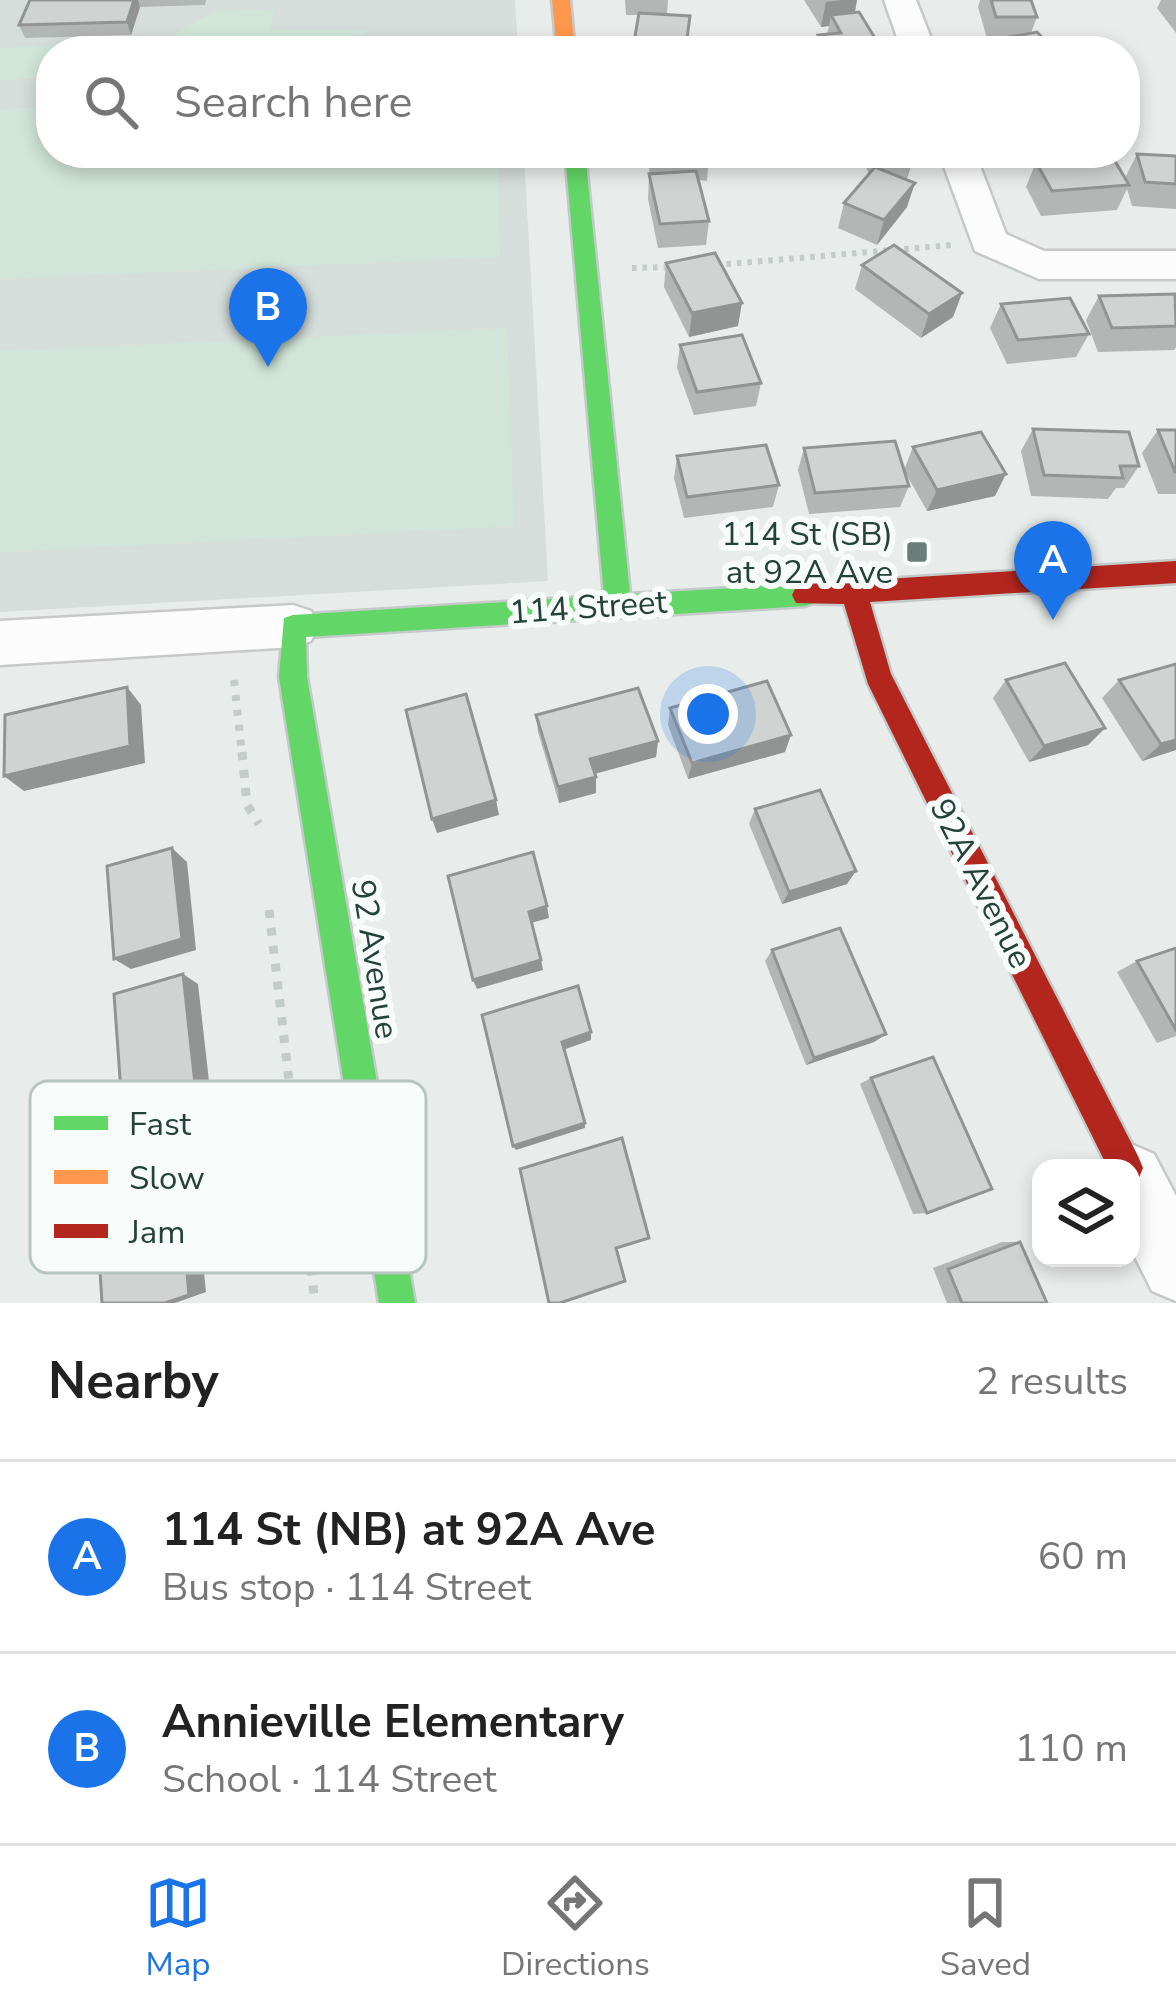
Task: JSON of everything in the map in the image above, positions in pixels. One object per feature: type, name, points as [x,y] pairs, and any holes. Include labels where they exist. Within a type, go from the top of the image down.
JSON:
[{"type":"street","points":[[561,0],[565,36]]},
{"type":"street","points":[[900,0],[913,36]]},
{"type":"street","points":[[576,168],[618,603]]},
{"type":"street","points":[[962,168],[989,242],[1040,265],[1176,265]]},
{"type":"street","name":"114 Street","points":[[0,643],[1176,572]]},
{"type":"street","name":"92A Avenue","points":[[854,592],[878,676],[1152,1207]]},
{"type":"street","name":"92 Avenue","points":[[292,626],[293,677],[360,1081]]},
{"type":"street","name":"92 Avenue","points":[[392,1273],[397,1303]]},
{"type":"path","points":[[709,265],[955,245]]},
{"type":"path","points":[[618,269],[686,266]]},
{"type":"path","points":[[234,680],[247,805],[259,822],[262,845]]},
{"type":"path","points":[[267,891],[289,1081]]},
{"type":"path","points":[[312,1273],[315,1303]]},
{"type":"shaded area","points":[[0,0],[515,0],[517,36],[36,36],[36,168],[525,168],[548,581],[0,612]]},
{"type":"green space","points":[[275,10],[270,30],[367,30],[366,36],[172,36],[216,11]]},
{"type":"green space","points":[[36,47],[36,79],[0,80],[0,48]]},
{"type":"green space","points":[[36,108],[36,168],[497,168],[500,257],[0,279],[0,109]]},
{"type":"green space","points":[[507,328],[514,526],[0,552],[0,351]]},
{"type":"building","points":[[30,0],[134,0],[127,22],[19,25]]},
{"type":"building","points":[[991,0],[1031,0],[1037,17],[996,17]]},
{"type":"building","points":[[859,12],[874,36],[818,36],[841,33],[831,15]]},
{"type":"building","points":[[639,13],[690,16],[687,36],[635,36]]},
{"type":"building","points":[[1140,154],[1176,156],[1176,184],[1145,182]]},
{"type":"building","points":[[874,168],[915,183],[884,220],[844,203]]},
{"type":"building","points":[[1039,168],[1119,168],[1129,185],[1052,191]]},
{"type":"building","points":[[696,171],[709,221],[660,224],[649,174]]},
{"type":"building","points":[[894,245],[962,293],[929,314],[862,265]]},
{"type":"building","points":[[715,253],[742,303],[692,313],[666,263]]},
{"type":"building","points":[[1175,294],[1176,326],[1112,328],[1099,296]]},
{"type":"building","points":[[1070,298],[1089,334],[1018,340],[1001,304]]},
{"type":"building","points":[[742,335],[761,383],[697,392],[680,345]]},
{"type":"building","points":[[1033,429],[1129,432],[1139,466],[1120,466],[1123,478],[1044,475]]},
{"type":"building","points":[[1158,430],[1176,430],[1176,472],[1175,472]]},
{"type":"building","points":[[981,432],[1006,474],[937,490],[913,447]]},
{"type":"building","points":[[895,441],[909,486],[815,493],[804,448]]},
{"type":"building","points":[[766,445],[779,485],[687,497],[677,456]]},
{"type":"building","points":[[1065,663],[1105,728],[1044,746],[1006,680]]},
{"type":"building","points":[[1176,664],[1176,740],[1161,744],[1119,680]]},
{"type":"building","points":[[767,681],[791,735],[692,763],[670,708]]},
{"type":"building","points":[[127,687],[130,746],[4,776],[5,715]]},
{"type":"building","points":[[638,688],[658,741],[590,759],[596,777],[558,787],[536,715]]},
{"type":"building","points":[[466,694],[496,800],[432,819],[406,710]]},
{"type":"building","points":[[820,790],[856,871],[789,892],[755,809]]},
{"type":"building","points":[[172,848],[182,939],[114,959],[107,866]]},
{"type":"building","points":[[533,852],[547,906],[529,912],[541,960],[473,980],[448,876]]},
{"type":"building","points":[[840,928],[886,1034],[814,1058],[772,950]]},
{"type":"building","points":[[1176,948],[1176,1030],[1137,961]]},
{"type":"building","points":[[183,974],[195,1081],[120,1081],[114,994]]},
{"type":"building","points":[[578,986],[591,1032],[562,1042],[585,1123],[513,1146],[482,1015]]},
{"type":"building","points":[[933,1057],[992,1189],[927,1213],[871,1078]]},
{"type":"building","points":[[622,1138],[649,1238],[616,1248],[625,1281],[549,1303],[520,1169]]},
{"type":"building","points":[[1020,1242],[1047,1303],[962,1303],[948,1269]]},
{"type":"building","points":[[100,1273],[187,1273],[189,1295],[165,1303],[102,1303]]},
{"type":"traffic: fast","points":[[576,168],[618,603]]},
{"type":"traffic: fast","points":[[360,1081],[293,677],[293,626],[805,595]]},
{"type":"traffic: fast","points":[[392,1273],[397,1303]]},
{"type":"traffic: slow","points":[[561,0],[565,36]]},
{"type":"traffic: jam","points":[[805,595],[1176,572]]},
{"type":"traffic: jam","points":[[854,592],[878,676],[1121,1159]]},
{"type":"place","name":"Annieville Elementary","points":[[268,367]]},
{"type":"place","name":"114 St (SB) at 92A Ave","points":[[917,552]]},
{"type":"place","name":"114 St (NB) at 92A Ave","points":[[1053,620]]}]
